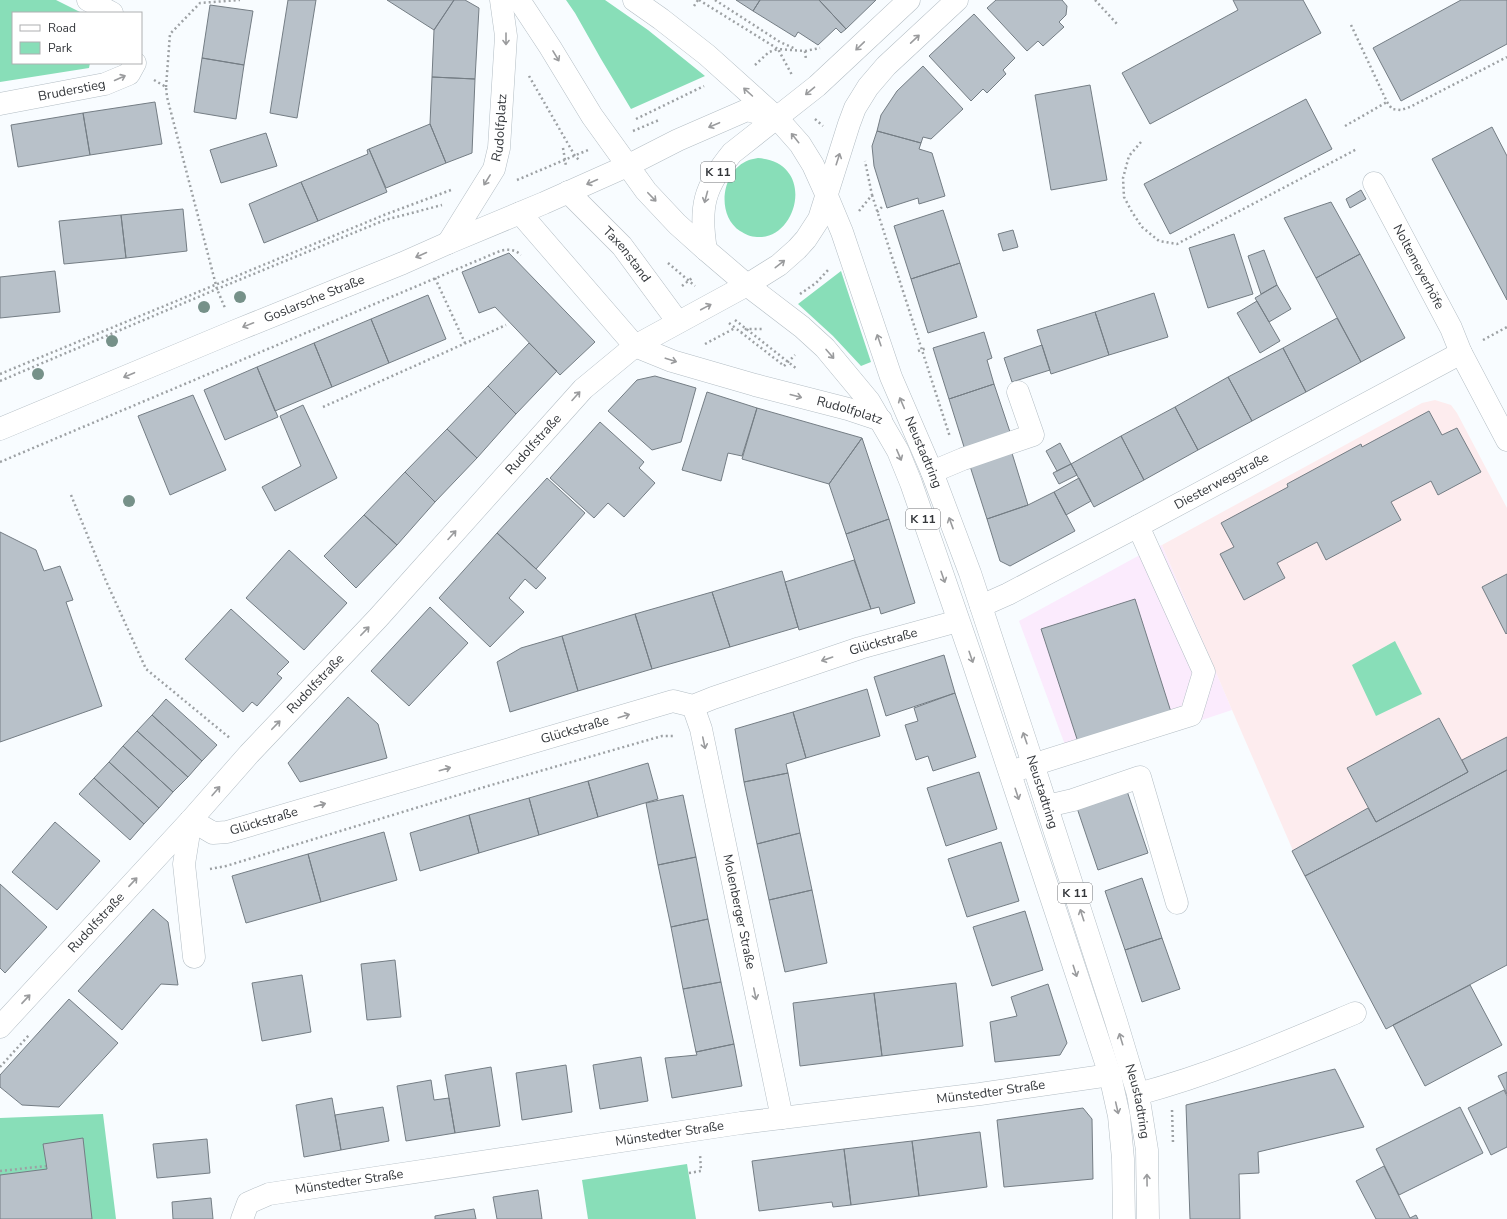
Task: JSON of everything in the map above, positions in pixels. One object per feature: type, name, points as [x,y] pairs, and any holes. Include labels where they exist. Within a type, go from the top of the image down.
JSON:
[{"type":"street","points":[[88,0],[110,12]]},
{"type":"street","name":"Rudolfplatz","points":[[448,243],[468,191],[494,169],[500,148],[506,36],[501,0]]},
{"type":"street","name":"Rudolfplatz","points":[[519,0],[550,47],[592,116],[646,191],[706,250],[747,285],[802,327],[825,348],[858,387],[881,420]]},
{"type":"street","points":[[634,0],[661,19],[737,82],[777,118],[800,144],[813,165],[827,196]]},
{"type":"street","name":"K 11","points":[[706,250],[703,229],[706,196],[721,167],[732,153],[777,118],[839,66],[909,0]]},
{"type":"street","points":[[635,346],[747,285],[779,265],[797,249],[806,239],[819,218],[855,108],[868,87],[886,66],[957,0]]},
{"type":"street","name":"Bruderstieg","points":[[0,104],[105,84],[129,74],[134,65]]},
{"type":"street","points":[[627,166],[678,140],[747,110],[777,118]]},
{"type":"street","name":"Goslarsche Straße","points":[[0,429],[424,254],[627,166]]},
{"type":"street","name":"Noltemeyerhöfe","points":[[1374,183],[1452,328],[1461,353],[1507,440]]},
{"type":"street","name":"Taxenstand","points":[[568,192],[622,246],[678,322]]},
{"type":"street","name":"Neustadtring","points":[[827,196],[847,248],[891,377],[932,472],[981,606],[1047,806],[1138,1094],[1147,1150],[1148,1219]]},
{"type":"street","name":"Rudolfplatz","points":[[520,213],[635,346],[672,361],[848,409],[881,420]]},
{"type":"street","name":"Rudolfstraße","points":[[0,1027],[249,754],[378,618],[583,389],[635,346]]},
{"type":"street","name":"Diesterwegstraße","points":[[981,606],[1008,594],[1138,526],[1461,353]]},
{"type":"street","points":[[932,472],[958,461],[1033,435],[1018,392]]},
{"type":"street","name":"Neustadtring","points":[[881,420],[898,451],[911,483],[1010,772],[1110,1076],[1118,1116],[1123,1159],[1124,1219]]},
{"type":"street","points":[[1010,772],[1191,715],[1204,672],[1138,526]]},
{"type":"street","name":"Glückstraße","points":[[190,820],[213,833],[228,832],[673,701],[692,706],[860,648],[958,621]]},
{"type":"street","name":"Molenberger Straße","points":[[692,706],[701,729],[782,1118]]},
{"type":"street","points":[[1047,806],[1073,800],[1140,777],[1177,903]]},
{"type":"street","points":[[190,820],[184,864],[194,957]]},
{"type":"street","points":[[1138,1094],[1171,1085],[1260,1053],[1355,1013]]},
{"type":"street","name":"Münstedter Straße","points":[[242,1219],[248,1203],[269,1194],[782,1118],[980,1094],[1110,1076]]},
{"type":"path","points":[[216,286],[166,88],[170,34],[200,3],[240,0]]},
{"type":"path","points":[[694,6],[699,0],[778,49]]},
{"type":"path","points":[[714,0],[780,42],[798,50],[778,49],[769,52],[737,82]]},
{"type":"path","points":[[1095,0],[1118,25]]},
{"type":"path","points":[[1350,25],[1387,102],[1392,109],[1401,110],[1410,107],[1507,56]]},
{"type":"path","points":[[760,38],[765,32]]},
{"type":"path","points":[[804,51],[806,60]]},
{"type":"path","points":[[134,65],[166,88]]},
{"type":"path","points":[[636,119],[707,85]]},
{"type":"path","points":[[1345,126],[1387,102]]},
{"type":"path","points":[[512,182],[660,119]]},
{"type":"path","points":[[1141,142],[1129,156],[1123,178],[1124,196],[1142,227],[1159,241],[1177,244],[1357,149]]},
{"type":"path","points":[[563,148],[566,166]]},
{"type":"path","points":[[0,374],[216,286],[384,215],[468,191]]},
{"type":"path","points":[[0,381],[217,288],[386,220],[468,191]]},
{"type":"path","points":[[877,212],[882,207]]},
{"type":"path","points":[[0,462],[506,249],[519,253],[523,257]]},
{"type":"path","points":[[424,254],[465,343]]},
{"type":"path","points":[[798,296],[816,283],[831,267]]},
{"type":"path","points":[[681,287],[692,278]]},
{"type":"path","points":[[729,323],[742,333],[746,328],[765,329]]},
{"type":"path","points":[[323,407],[506,325]]},
{"type":"path","points":[[701,346],[735,328]]},
{"type":"path","points":[[918,351],[927,348]]},
{"type":"path","points":[[784,366],[795,355]]},
{"type":"path","points":[[71,495],[106,581],[146,669],[235,742]]},
{"type":"path","points":[[184,864],[207,870],[226,866],[481,788],[662,736],[673,736]]},
{"type":"path","points":[[689,1173],[701,1171],[699,1147]]},
{"type":"path","points":[[0,1171],[46,1166]]},
{"type":"shaded area","points":[[1435,400],[1451,405],[1457,413],[1507,508],[1507,768],[1304,876],[1162,545],[1422,403]]},
{"type":"shaded area","points":[[1162,545],[1232,710],[1070,764],[1068,753],[1019,621],[1149,550]]},
{"type":"green space","points":[[0,0],[56,0],[80,12],[12,12],[12,64],[90,64],[89,68],[0,82]]},
{"type":"green space","points":[[566,0],[605,0],[648,30],[705,76],[631,109]]},
{"type":"green space","points":[[758,158],[777,163],[788,172],[794,186],[795,200],[791,214],[783,226],[771,235],[757,237],[750,236],[740,231],[732,223],[727,214],[725,193],[728,182],[740,165],[749,160]]},
{"type":"green space","points":[[841,271],[871,362],[861,366],[833,336],[798,304]]},
{"type":"green space","points":[[1395,641],[1422,694],[1376,716],[1352,665]]},
{"type":"green space","points":[[103,1114],[116,1219],[0,1219],[0,1118]]},
{"type":"green space","points":[[687,1164],[696,1219],[588,1219],[582,1180]]},
{"type":"building","points":[[288,0],[316,0],[297,118],[270,113]]},
{"type":"building","points":[[387,0],[454,0],[434,30]]},
{"type":"building","points":[[454,0],[465,0],[479,8],[475,79],[432,77],[434,30]]},
{"type":"building","points":[[736,0],[760,0],[753,11]]},
{"type":"building","points":[[760,0],[819,0],[846,29],[841,33],[836,28],[818,45],[798,32],[795,37],[753,11]]},
{"type":"building","points":[[819,0],[876,0],[846,29]]},
{"type":"building","points":[[996,0],[1062,0],[1067,6],[1066,15],[1059,22],[1064,27],[1043,46],[1038,41],[1027,51],[987,8]]},
{"type":"building","points":[[1233,0],[1303,0],[1321,33],[1150,124],[1122,73],[1238,10]]},
{"type":"building","points":[[1461,0],[1507,0],[1507,44],[1401,101],[1373,48]]},
{"type":"building","points":[[210,5],[253,11],[244,65],[202,58]]},
{"type":"building","points":[[974,14],[1015,58],[1003,70],[1006,74],[987,93],[983,89],[971,101],[929,56]]},
{"type":"building","points":[[202,58],[244,65],[236,119],[194,112]]},
{"type":"building","points":[[923,66],[963,109],[931,139],[923,137],[921,143],[877,131],[881,115],[897,91]]},
{"type":"building","points":[[432,77],[475,79],[472,153],[446,163],[430,124]]},
{"type":"building","points":[[1090,85],[1107,180],[1051,190],[1035,95]]},
{"type":"building","points":[[1306,99],[1332,149],[1170,234],[1144,184]]},
{"type":"building","points":[[155,102],[162,144],[90,155],[83,113]]},
{"type":"building","points":[[83,113],[90,155],[18,167],[11,125]]},
{"type":"building","points":[[430,124],[446,163],[386,188],[369,149]]},
{"type":"building","points":[[1492,127],[1507,156],[1507,300],[1432,159]]},
{"type":"building","points":[[877,131],[921,143],[919,149],[932,153],[945,196],[919,204],[918,198],[887,208],[874,166],[872,146]]},
{"type":"building","points":[[266,133],[277,166],[221,183],[210,150]]},
{"type":"building","points":[[369,149],[387,192],[318,221],[301,182],[368,154],[367,150]]},
{"type":"building","points":[[301,182],[318,221],[264,243],[249,204]]},
{"type":"building","points":[[1361,190],[1366,199],[1350,208],[1346,199]]},
{"type":"building","points":[[1331,202],[1360,254],[1316,278],[1284,218]]},
{"type":"building","points":[[183,209],[187,251],[126,258],[121,215]]},
{"type":"building","points":[[943,210],[960,263],[911,279],[894,226]]},
{"type":"building","points":[[121,215],[126,258],[64,264],[59,221]]},
{"type":"building","points":[[1013,230],[1018,247],[1003,251],[998,234]]},
{"type":"building","points":[[1234,234],[1253,294],[1208,308],[1189,248]]},
{"type":"building","points":[[1264,250],[1277,285],[1261,294],[1248,256]]},
{"type":"building","points":[[509,253],[595,342],[560,375],[495,307],[479,313],[462,272]]},
{"type":"building","points":[[1360,254],[1405,338],[1361,362],[1316,278]]},
{"type":"building","points":[[960,263],[977,317],[928,333],[911,279]]},
{"type":"building","points":[[55,271],[60,312],[0,318],[0,277]]},
{"type":"building","points":[[1277,285],[1291,309],[1269,322],[1255,298]]},
{"type":"building","points":[[1154,293],[1168,337],[1109,355],[1095,312]]},
{"type":"building","points":[[428,295],[446,339],[389,363],[371,319]]},
{"type":"building","points":[[1257,301],[1280,341],[1260,353],[1237,313]]},
{"type":"building","points":[[1095,312],[1109,355],[1051,374],[1037,330]]},
{"type":"building","points":[[1337,318],[1361,362],[1306,392],[1283,348]]},
{"type":"building","points":[[371,319],[389,363],[332,387],[314,343]]},
{"type":"building","points":[[984,332],[992,358],[987,360],[994,384],[949,399],[933,348]]},
{"type":"building","points":[[314,343],[332,387],[275,411],[257,367]]},
{"type":"building","points":[[529,343],[557,371],[516,414],[488,386]]},
{"type":"building","points":[[1042,345],[1050,370],[1012,382],[1004,358]]},
{"type":"building","points":[[1283,348],[1306,392],[1252,421],[1228,377]]},
{"type":"building","points":[[257,367],[278,417],[225,440],[204,390]]},
{"type":"building","points":[[655,376],[696,388],[681,442],[652,450],[608,411],[637,380]]},
{"type":"building","points":[[1228,377],[1252,421],[1198,450],[1175,407]]},
{"type":"building","points":[[994,384],[1011,435],[965,450],[949,399]]},
{"type":"building","points":[[488,386],[516,414],[477,458],[447,429]]},
{"type":"building","points":[[707,392],[757,408],[742,456],[728,453],[721,481],[682,470]]},
{"type":"building","points":[[193,395],[226,470],[170,495],[138,416]]},
{"type":"building","points":[[303,405],[337,478],[275,511],[262,487],[301,466],[280,416]]},
{"type":"building","points":[[1175,407],[1198,450],[1144,480],[1121,436]]},
{"type":"building","points":[[757,408],[862,438],[829,484],[742,459]]},
{"type":"building","points":[[1429,411],[1442,435],[1457,428],[1481,472],[1438,495],[1431,481],[1391,502],[1401,520],[1326,560],[1317,542],[1277,563],[1285,578],[1244,600],[1220,554],[1234,547],[1221,523],[1288,487],[1287,484],[1361,444],[1362,447]]},
{"type":"building","points":[[600,422],[644,462],[639,468],[655,483],[624,517],[608,503],[594,518],[550,478]]},
{"type":"building","points":[[447,429],[477,458],[435,502],[405,472]]},
{"type":"building","points":[[1121,436],[1144,480],[1094,507],[1071,464]]},
{"type":"building","points":[[862,438],[889,519],[846,534],[829,484]]},
{"type":"building","points":[[1060,443],[1071,464],[1057,471],[1046,451]]},
{"type":"building","points":[[1011,450],[1028,505],[987,519],[969,463]]},
{"type":"building","points":[[1071,464],[1077,475],[1059,484],[1053,473]]},
{"type":"building","points":[[405,472],[435,502],[397,545],[364,515]]},
{"type":"building","points":[[547,478],[585,513],[536,569],[497,533]]},
{"type":"building","points":[[1079,478],[1091,501],[1066,515],[1054,492]]},
{"type":"building","points":[[1054,492],[1075,531],[1010,566],[1000,561],[987,519],[1028,505]]},
{"type":"building","points":[[364,515],[397,545],[356,588],[324,556]]},
{"type":"building","points":[[889,519],[915,603],[881,614],[879,607],[871,609],[846,534]]},
{"type":"building","points":[[0,532],[36,550],[44,571],[60,566],[73,600],[66,602],[102,706],[0,742]]},
{"type":"building","points":[[497,533],[546,578],[536,589],[525,579],[509,598],[524,612],[490,647],[439,598]]},
{"type":"building","points":[[289,550],[347,603],[304,650],[246,598]]},
{"type":"building","points":[[854,560],[871,609],[799,630],[785,582]]},
{"type":"building","points":[[782,571],[798,627],[730,647],[712,592]]},
{"type":"building","points":[[1507,574],[1507,633],[1506,634],[1482,587]]},
{"type":"building","points":[[712,592],[730,647],[652,669],[635,614]]},
{"type":"building","points":[[1135,599],[1171,712],[1078,742],[1041,629]]},
{"type":"building","points":[[430,607],[468,643],[409,706],[371,671]]},
{"type":"building","points":[[231,609],[289,662],[277,674],[282,678],[257,706],[252,702],[243,712],[185,659]]},
{"type":"building","points":[[635,614],[652,669],[578,691],[562,636]]},
{"type":"building","points":[[562,636],[578,691],[510,712],[497,662],[521,648]]},
{"type":"building","points":[[944,655],[955,693],[886,716],[874,677]]},
{"type":"building","points":[[867,689],[880,736],[806,758],[793,712]]},
{"type":"building","points":[[955,693],[976,757],[933,771],[928,756],[916,760],[905,725],[918,721],[914,708]]},
{"type":"building","points":[[348,697],[378,724],[387,758],[300,782],[288,763]]},
{"type":"building","points":[[166,699],[217,745],[202,761],[152,715]]},
{"type":"building","points":[[793,712],[806,758],[786,764],[788,773],[744,782],[735,729]]},
{"type":"building","points":[[152,715],[202,761],[188,777],[137,731]]},
{"type":"building","points":[[1439,718],[1468,772],[1376,822],[1347,768]]},
{"type":"building","points":[[137,731],[188,777],[173,792],[123,746]]},
{"type":"building","points":[[1507,737],[1507,770],[1305,876],[1292,851],[1368,808],[1376,822],[1468,772],[1462,760]]},
{"type":"building","points":[[123,746],[173,792],[159,808],[109,762]]},
{"type":"building","points":[[109,762],[159,808],[144,824],[94,778]]},
{"type":"building","points":[[648,763],[658,799],[598,817],[588,781]]},
{"type":"building","points":[[1507,770],[1507,965],[1386,1029],[1305,876]]},
{"type":"building","points":[[979,772],[997,829],[946,846],[927,788]]},
{"type":"building","points":[[788,773],[800,833],[757,844],[744,782]]},
{"type":"building","points":[[94,778],[144,824],[130,840],[79,794]]},
{"type":"building","points":[[588,781],[598,817],[539,835],[529,798]]},
{"type":"building","points":[[1126,788],[1148,853],[1098,870],[1076,805]]},
{"type":"building","points":[[683,795],[696,857],[658,865],[646,803]]},
{"type":"building","points":[[529,798],[539,835],[479,853],[469,815]]},
{"type":"building","points":[[469,815],[479,853],[420,871],[410,833]]},
{"type":"building","points":[[55,822],[100,861],[57,910],[12,872]]},
{"type":"building","points":[[384,832],[397,880],[321,902],[308,854]]},
{"type":"building","points":[[800,833],[812,890],[769,900],[757,844]]},
{"type":"building","points":[[1001,842],[1019,901],[967,917],[948,859]]},
{"type":"building","points":[[308,854],[321,902],[246,923],[232,876]]},
{"type":"building","points":[[696,857],[708,919],[671,927],[658,865]]},
{"type":"building","points":[[1142,878],[1162,938],[1125,950],[1105,891]]},
{"type":"building","points":[[0,884],[47,927],[5,973],[0,968]]},
{"type":"building","points":[[812,890],[827,963],[785,972],[769,900]]},
{"type":"building","points":[[153,909],[168,922],[178,985],[161,984],[122,1030],[78,991]]},
{"type":"building","points":[[1025,911],[1043,970],[992,986],[973,927]]},
{"type":"building","points":[[708,919],[721,982],[683,989],[671,927]]},
{"type":"building","points":[[1162,938],[1180,989],[1142,1002],[1125,950]]},
{"type":"building","points":[[395,960],[401,1017],[367,1020],[361,964]]},
{"type":"building","points":[[302,975],[311,1032],[262,1041],[252,983]]},
{"type":"building","points":[[721,982],[734,1044],[696,1052],[683,989]]},
{"type":"building","points":[[956,983],[963,1046],[882,1056],[874,993]]},
{"type":"building","points":[[1048,984],[1067,1043],[1060,1055],[995,1062],[990,1022],[1017,1016],[1011,997]]},
{"type":"building","points":[[1470,985],[1502,1045],[1425,1086],[1393,1025]]},
{"type":"building","points":[[874,993],[882,1056],[800,1066],[793,1003]]},
{"type":"building","points":[[69,999],[118,1043],[59,1107],[22,1105],[0,1087],[0,1075]]},
{"type":"building","points":[[734,1044],[742,1086],[672,1098],[665,1058],[697,1055],[696,1052]]},
{"type":"building","points":[[641,1057],[648,1101],[600,1109],[593,1065]]},
{"type":"building","points":[[566,1065],[572,1112],[522,1120],[516,1073]]},
{"type":"building","points":[[491,1067],[500,1126],[455,1133],[445,1075]]},
{"type":"building","points":[[1335,1069],[1364,1127],[1258,1152],[1259,1173],[1239,1174],[1240,1219],[1190,1219],[1186,1105]]},
{"type":"building","points":[[1507,1072],[1507,1094],[1498,1076]]},
{"type":"building","points":[[431,1080],[434,1100],[449,1098],[455,1133],[406,1141],[397,1086]]},
{"type":"building","points":[[1504,1090],[1507,1096],[1507,1147],[1491,1155],[1468,1108]]},
{"type":"building","points":[[332,1098],[341,1150],[304,1157],[296,1105]]},
{"type":"building","points":[[383,1107],[389,1141],[341,1150],[335,1115]]},
{"type":"building","points":[[1460,1107],[1483,1153],[1399,1195],[1376,1149]]},
{"type":"building","points":[[1083,1108],[1092,1119],[1093,1179],[1004,1187],[997,1120]]},
{"type":"building","points":[[980,1132],[987,1187],[919,1196],[912,1141]]},
{"type":"building","points":[[83,1138],[92,1219],[0,1219],[0,1175],[47,1169],[43,1144]]},
{"type":"building","points":[[207,1139],[210,1173],[157,1178],[153,1144]]},
{"type":"building","points":[[912,1141],[919,1196],[851,1205],[844,1149]]},
{"type":"building","points":[[844,1149],[851,1205],[833,1207],[832,1202],[759,1211],[752,1161]]},
{"type":"building","points":[[1384,1166],[1410,1218],[1416,1215],[1418,1219],[1376,1219],[1356,1181]]},
{"type":"building","points":[[538,1190],[542,1219],[497,1219],[493,1197]]},
{"type":"building","points":[[211,1198],[213,1219],[173,1219],[172,1202]]},
{"type":"building","points":[[474,1209],[476,1219],[435,1219],[435,1216]]}]
